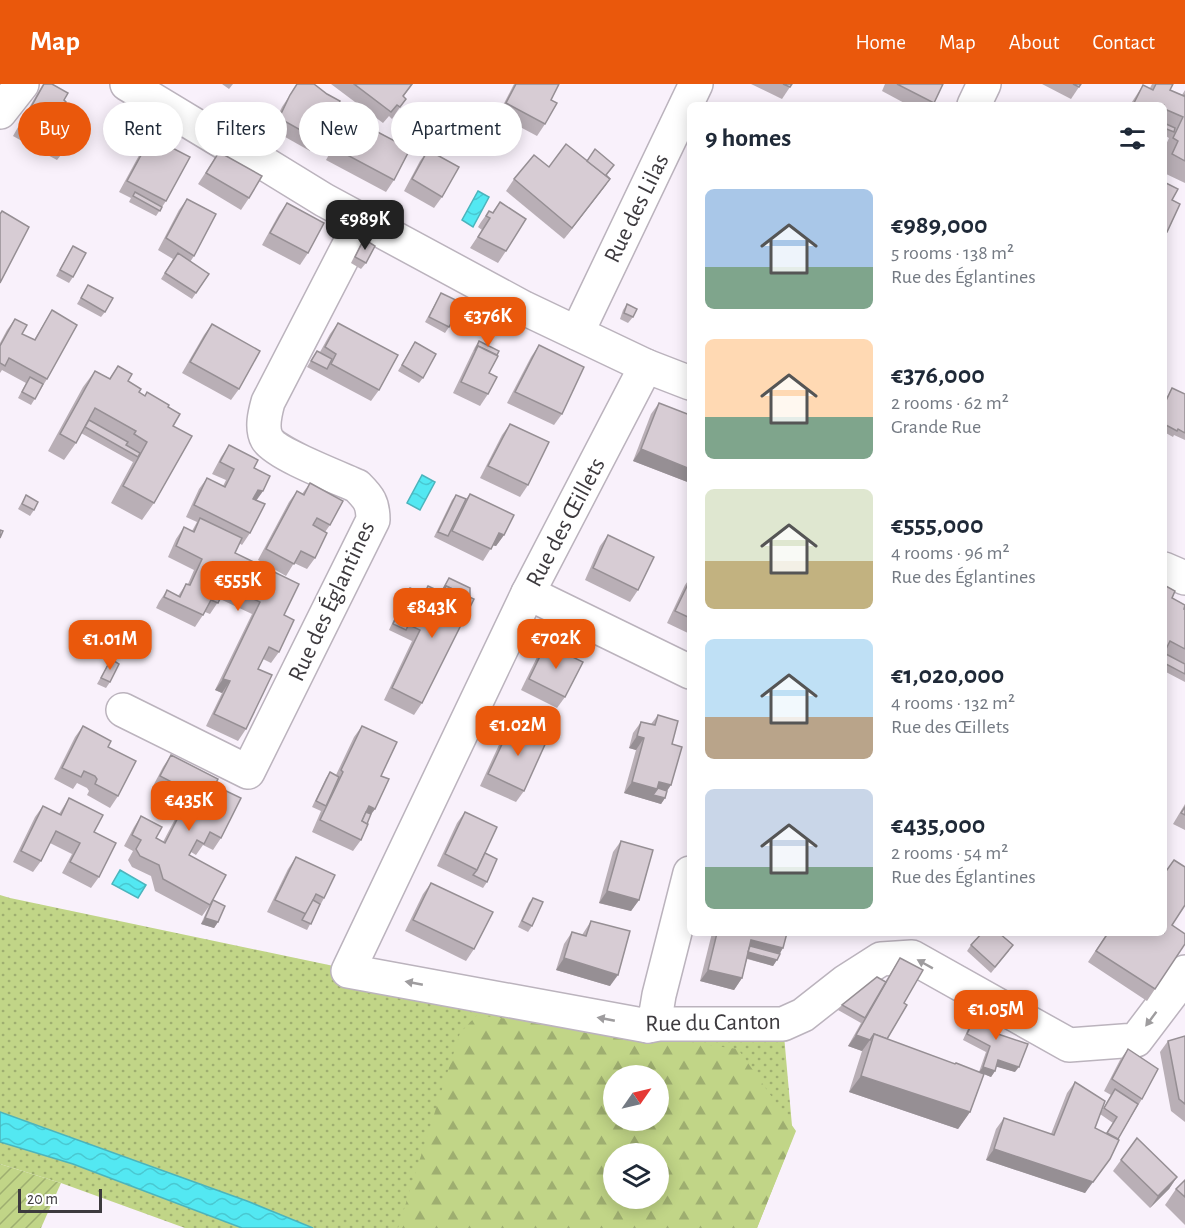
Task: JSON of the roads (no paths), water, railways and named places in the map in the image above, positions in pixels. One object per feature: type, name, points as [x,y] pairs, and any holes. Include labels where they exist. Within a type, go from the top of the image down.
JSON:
[{"type":"street","points":[[0,112],[22,84]]},
{"type":"street","points":[[127,84],[324,200],[524,308],[646,366],[687,382]]},
{"type":"street","name":"Rue des Lilas","points":[[690,102],[696,84]]},
{"type":"street","points":[[975,102],[984,84]]},
{"type":"street","name":"Rue des Lilas","points":[[576,333],[682,128],[687,112]]},
{"type":"street","name":"Rue des Églantines","points":[[123,710],[248,772],[373,520],[373,508],[357,486],[279,450],[267,439],[264,422],[268,402],[362,220]]},
{"type":"street","name":"Rue des Œillets","points":[[348,971],[528,593],[646,366]]},
{"type":"street","points":[[1167,570],[1185,578]]},
{"type":"street","points":[[528,593],[687,671]]},
{"type":"street","points":[[648,1026],[656,1013],[658,995],[687,884]]},
{"type":"street","name":"Rue du Canton","points":[[348,971],[648,1026],[659,1024],[783,1024],[803,1015],[845,982],[881,959],[912,957],[1070,1045],[1136,1040],[1185,972]]},
{"type":"water","points":[[478,191],[489,197],[473,227],[462,220]]},
{"type":"water","points":[[422,475],[435,482],[420,510],[407,503]]},
{"type":"water","points":[[120,870],[146,885],[138,898],[112,884]]},
{"type":"water","points":[[0,1112],[247,1201],[313,1228],[242,1228],[73,1164],[0,1142]]}]
